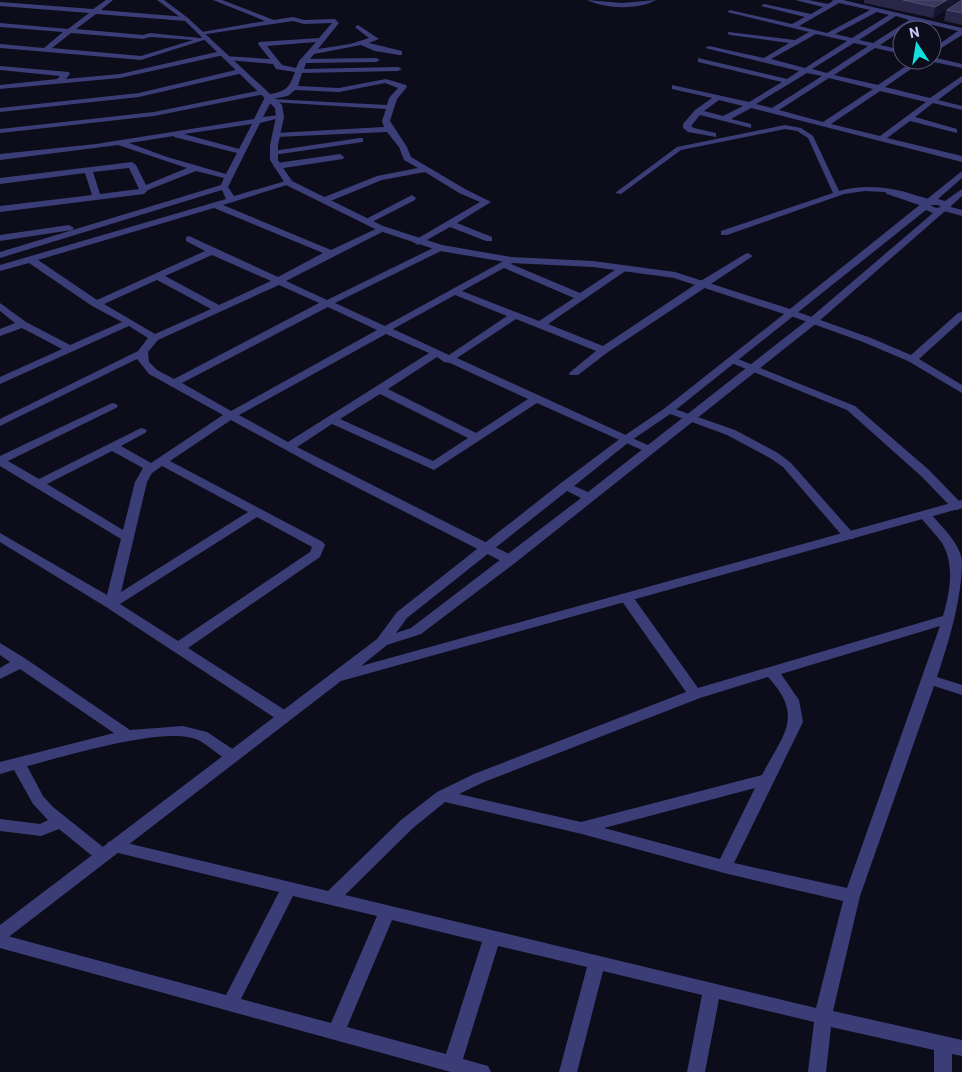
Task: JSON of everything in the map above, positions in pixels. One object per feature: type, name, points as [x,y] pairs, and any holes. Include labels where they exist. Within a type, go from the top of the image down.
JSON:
[{"type":"street","points":[[45,50],[110,0]]},
{"type":"street","points":[[160,0],[186,19],[279,107],[280,117],[273,153],[278,166],[289,183],[367,221],[418,242],[507,262],[593,264],[675,275],[814,320],[912,359],[962,390]]},
{"type":"street","points":[[216,0],[273,22]]},
{"type":"street","points":[[225,4],[237,0]]},
{"type":"street","points":[[798,0],[828,6]]},
{"type":"street","points":[[794,26],[837,0],[855,2],[875,10],[920,20]]},
{"type":"street","points":[[0,4],[186,19]]},
{"type":"street","points":[[764,6],[812,16]]},
{"type":"street","points":[[830,34],[875,10]]},
{"type":"street","points":[[730,12],[892,50]]},
{"type":"street","points":[[724,119],[750,105],[895,14]]},
{"type":"street","points":[[0,46],[141,58],[204,36],[273,22],[293,19],[304,22],[329,20],[336,23],[304,61],[293,88],[285,94],[154,114],[0,131]]},
{"type":"street","points":[[773,111],[877,46],[915,19]]},
{"type":"street","points":[[0,25],[143,37],[150,35],[204,36]]},
{"type":"street","points":[[942,25],[962,31]]},
{"type":"street","points":[[311,52],[373,40],[375,37],[358,27]]},
{"type":"street","points":[[765,60],[816,31]]},
{"type":"street","points":[[942,45],[962,31]]},
{"type":"street","points":[[730,33],[794,42]]},
{"type":"street","points":[[321,40],[262,44],[274,62],[283,68],[298,73],[361,78]]},
{"type":"street","points":[[362,43],[378,49],[399,53]]},
{"type":"street","points":[[708,48],[806,69],[962,108]]},
{"type":"street","points":[[0,87],[120,76],[224,56],[274,62]]},
{"type":"street","points":[[304,61],[376,60]]},
{"type":"street","points":[[701,60],[788,81]]},
{"type":"street","points":[[942,61],[962,66]]},
{"type":"street","points":[[0,68],[66,74],[59,82]]},
{"type":"street","points":[[298,73],[398,69]]},
{"type":"street","points":[[825,124],[905,70]]},
{"type":"street","points":[[0,110],[139,95],[240,71]]},
{"type":"street","points":[[880,139],[932,101],[958,85],[962,78]]},
{"type":"street","points":[[293,88],[339,90],[386,81],[404,87],[393,98],[386,121],[405,148],[409,161],[467,194],[487,202],[418,242]]},
{"type":"street","points":[[675,87],[962,159]]},
{"type":"street","points":[[268,97],[390,106]]},
{"type":"street","points":[[0,255],[224,187],[268,97]]},
{"type":"street","points":[[713,135],[691,130],[686,126],[698,112],[718,97]]},
{"type":"street","points":[[698,112],[748,126]]},
{"type":"street","points":[[0,157],[118,142],[280,117]]},
{"type":"street","points":[[908,118],[954,131]]},
{"type":"street","points":[[276,135],[390,129]]},
{"type":"street","points":[[172,134],[241,152]]},
{"type":"street","points":[[273,153],[360,140]]},
{"type":"street","points":[[118,142],[164,159],[229,177]]},
{"type":"street","points":[[278,166],[340,157]]},
{"type":"street","points":[[0,181],[164,159]]},
{"type":"street","points":[[140,163],[144,190],[151,209]]},
{"type":"street","points":[[0,209],[144,190],[195,168]]},
{"type":"street","points":[[88,170],[97,197]]},
{"type":"street","points":[[325,200],[370,182],[424,170]]},
{"type":"street","points":[[0,934],[382,642],[402,615],[565,486],[625,440],[669,410],[733,360],[928,204],[962,174]]},
{"type":"street","points":[[0,268],[289,183]]},
{"type":"street","points":[[224,187],[231,199]]},
{"type":"street","points":[[382,642],[416,631],[510,560],[648,449],[814,320],[962,192]]},
{"type":"street","points":[[367,221],[412,198]]},
{"type":"street","points":[[928,204],[962,213]]},
{"type":"street","points":[[214,205],[331,253]]},
{"type":"street","points":[[0,238],[110,222]]},
{"type":"street","points":[[450,224],[489,240]]},
{"type":"street","points":[[0,423],[142,353],[154,338],[277,282],[331,253],[384,229]]},
{"type":"street","points":[[189,239],[277,282],[648,449]]},
{"type":"street","points":[[174,383],[326,304],[440,248]]},
{"type":"street","points":[[96,304],[212,251]]},
{"type":"street","points":[[574,373],[604,350],[702,284],[748,256]]},
{"type":"street","points":[[30,259],[96,304],[130,322],[154,338]]},
{"type":"street","points":[[111,604],[140,482],[157,464],[231,415],[507,262]]},
{"type":"street","points":[[507,262],[581,297]]},
{"type":"street","points":[[540,325],[624,268]]},
{"type":"street","points":[[157,276],[219,309]]},
{"type":"street","points":[[454,291],[604,350]]},
{"type":"street","points":[[1,307],[22,324],[70,350]]},
{"type":"street","points":[[448,360],[515,315]]},
{"type":"street","points":[[912,359],[962,316]]},
{"type":"street","points":[[0,381],[130,322]]},
{"type":"street","points":[[0,333],[22,324]]},
{"type":"street","points":[[142,353],[142,363],[153,372],[288,447],[510,560]]},
{"type":"street","points":[[288,447],[435,354]]},
{"type":"street","points":[[733,360],[851,408],[959,505]]},
{"type":"street","points":[[380,389],[476,438]]},
{"type":"street","points":[[332,420],[434,466],[535,399]]},
{"type":"street","points":[[0,460],[112,406]]},
{"type":"street","points":[[669,410],[737,434],[776,456],[787,465],[849,536]]},
{"type":"street","points":[[39,484],[141,431]]},
{"type":"street","points":[[112,446],[157,464],[319,545],[316,554],[178,648]]},
{"type":"street","points":[[0,460],[128,538]]},
{"type":"street","points":[[565,486],[589,496]]},
{"type":"street","points":[[334,678],[959,505]]},
{"type":"street","points":[[111,604],[256,512]]},
{"type":"street","points":[[817,1072],[823,1017],[852,896],[929,680],[956,594],[956,560],[947,542],[925,515]]},
{"type":"street","points":[[0,537],[111,604],[283,716]]},
{"type":"street","points":[[626,597],[695,694]]},
{"type":"street","points":[[332,898],[407,824],[442,796],[479,778],[695,694],[949,620]]},
{"type":"street","points":[[0,648],[127,735]]},
{"type":"street","points":[[0,674],[21,662]]},
{"type":"street","points":[[724,866],[796,722],[796,708],[789,693],[770,671]]},
{"type":"street","points":[[929,680],[962,690]]},
{"type":"street","points":[[0,768],[127,735],[184,731],[202,736],[232,756]]},
{"type":"street","points":[[18,763],[38,800],[59,822],[108,850],[289,888],[823,1017],[962,1048]]},
{"type":"street","points":[[582,828],[766,780]]},
{"type":"street","points":[[442,796],[582,828],[724,866],[852,896]]},
{"type":"street","points":[[0,826],[41,830],[59,822]]},
{"type":"street","points":[[230,1004],[289,888]]},
{"type":"street","points":[[336,1033],[387,912]]},
{"type":"street","points":[[452,1064],[492,937]]},
{"type":"street","points":[[0,941],[482,1072]]},
{"type":"street","points":[[568,1072],[597,963]]},
{"type":"street","points":[[696,1072],[712,990]]},
{"type":"street","points":[[943,1044],[943,1072]]},
{"type":"lane","points":[[590,0],[626,5],[642,4],[654,0]]},
{"type":"lane","points":[[619,193],[679,148],[785,127],[799,129],[811,137],[837,194]]},
{"type":"lane","points":[[724,233],[837,194],[865,189],[887,190],[889,193],[928,204]]},
{"type":"building","points":[[903,0],[947,0],[935,7]]},
{"type":"building","points":[[962,0],[962,13],[947,10]]}]
